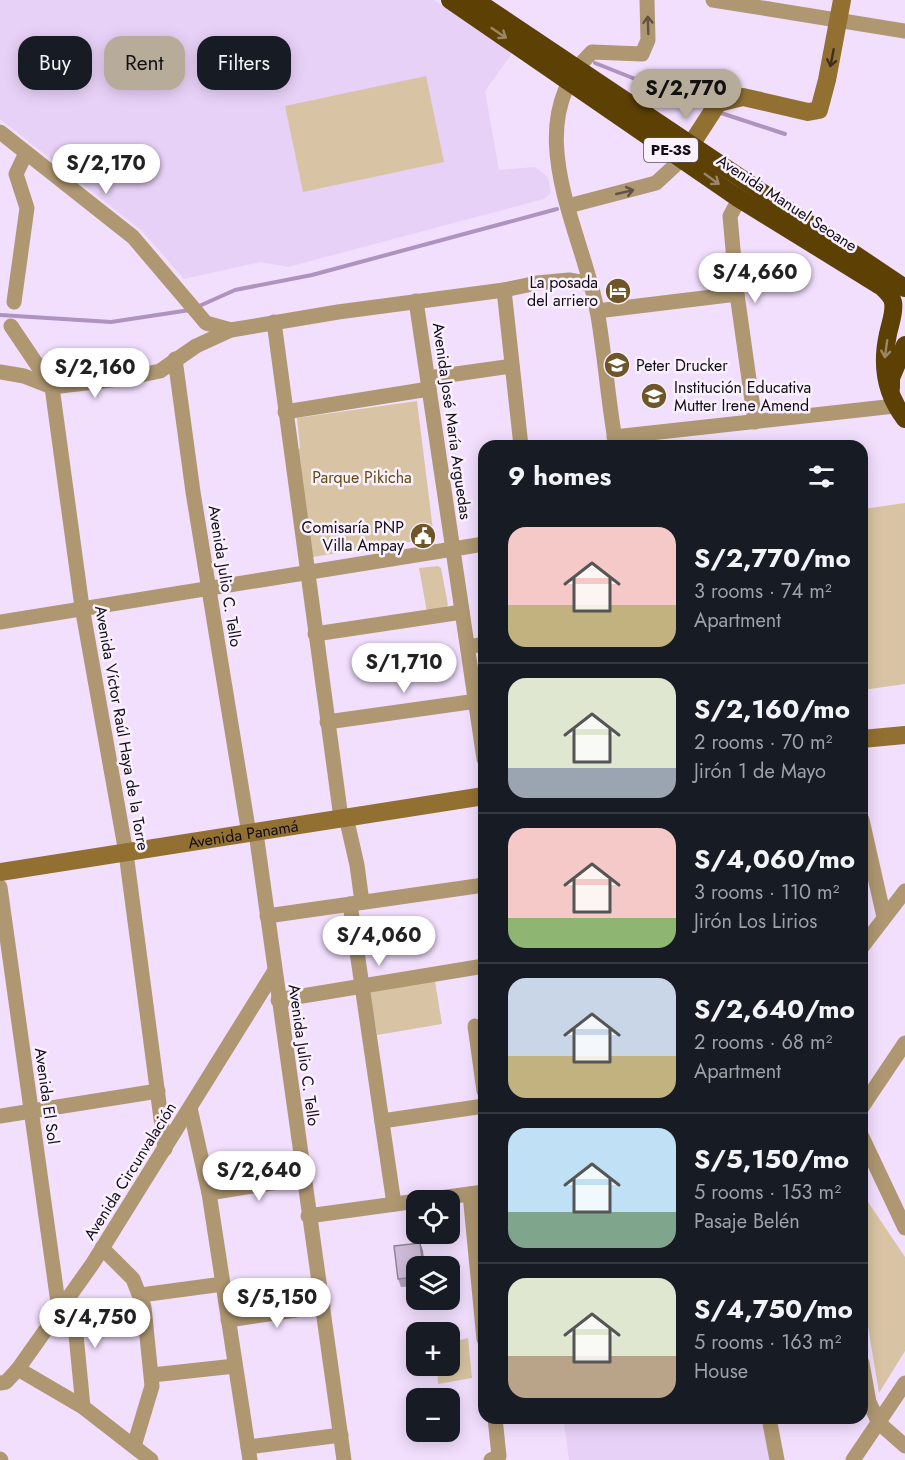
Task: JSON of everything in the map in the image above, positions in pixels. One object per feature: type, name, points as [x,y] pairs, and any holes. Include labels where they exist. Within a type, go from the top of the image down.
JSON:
[{"type":"highway","name":"Avenida Manuel Seoane","points":[[450,0],[573,73]]},
{"type":"highway","name":"Avenida Manuel Seoane","points":[[475,0],[573,73],[882,287],[901,293]]},
{"type":"highway","name":"PE-3S","points":[[897,408],[884,370],[884,350],[894,309],[901,293]]},
{"type":"highway","points":[[897,408],[891,378],[905,345]]},
{"type":"street","points":[[615,440],[597,311],[568,206],[556,144],[560,110],[573,73],[592,52],[642,54],[648,40],[647,0]]},
{"type":"street","points":[[713,0],[905,31]]},
{"type":"street","points":[[568,206],[656,183],[687,151],[718,103],[743,97],[808,112],[819,110],[842,0]]},
{"type":"street","points":[[0,132],[133,237],[200,316],[216,327],[231,330]]},
{"type":"street","points":[[14,302],[27,208],[16,174],[26,153]]},
{"type":"street","points":[[743,190],[730,216],[737,294],[755,422]]},
{"type":"street","points":[[0,372],[24,376],[52,387],[160,371],[175,359],[231,330],[553,281],[582,281],[591,284]]},
{"type":"street","points":[[504,290],[520,440]]},
{"type":"street","points":[[597,311],[737,294]]},
{"type":"street","name":"Avenida José María Arguedas","points":[[416,301],[462,612],[478,691]]},
{"type":"street","points":[[274,322],[327,722],[343,817],[357,865],[356,903],[362,986],[394,1204]]},
{"type":"street","name":"Avenida Víctor Raúl Haya de la Torre","points":[[11,326],[52,387],[82,607],[126,853],[165,1149]]},
{"type":"street","name":"Avenida Julio C. Tello","points":[[175,359],[209,590],[267,916],[344,1460]]},
{"type":"street","points":[[285,412],[512,366]]},
{"type":"street","points":[[622,440],[755,422],[897,408]]},
{"type":"street","points":[[0,622],[478,545]]},
{"type":"street","points":[[315,634],[462,612]]},
{"type":"street","points":[[468,647],[478,645]]},
{"type":"street","points":[[327,722],[478,700]]},
{"type":"street","points":[[868,738],[905,735]]},
{"type":"street","name":"Avenida Panamá","points":[[0,872],[478,797]]},
{"type":"street","points":[[868,846],[884,917]]},
{"type":"street","name":"Avenida El Sol","points":[[0,886],[59,1310]]},
{"type":"street","points":[[267,916],[478,886]]},
{"type":"street","points":[[868,939],[905,891]]},
{"type":"street","points":[[278,1000],[478,967]]},
{"type":"street","name":"Avenida Circunvalación","points":[[3,1383],[18,1369],[102,1248],[274,972]]},
{"type":"street","points":[[475,1026],[478,1048]]},
{"type":"street","points":[[868,1098],[905,1043]]},
{"type":"street","points":[[0,1116],[158,1091]]},
{"type":"street","points":[[382,1121],[478,1107]]},
{"type":"street","points":[[190,1108],[209,1193],[249,1454],[341,1435]]},
{"type":"street","points":[[868,1150],[905,1228]]},
{"type":"street","points":[[209,1193],[303,1178]]},
{"type":"street","points":[[460,1195],[478,1193]]},
{"type":"street","points":[[309,1216],[406,1202]]},
{"type":"street","points":[[102,1248],[133,1279],[141,1295],[152,1386],[134,1446]]},
{"type":"street","points":[[141,1295],[223,1284]]},
{"type":"street","points":[[69,1297],[74,1314],[83,1407]]},
{"type":"street","points":[[228,1320],[322,1306]]},
{"type":"street","points":[[152,1375],[235,1366]]},
{"type":"street","points":[[18,1369],[83,1407],[151,1460]]},
{"type":"street","points":[[853,1460],[905,1383]]},
{"type":"street","points":[[868,1396],[879,1423],[905,1446]]},
{"type":"street","points":[[491,1460],[499,1456],[496,1424]]},
{"type":"street","points":[[770,1424],[777,1460]]},
{"type":"shaded area","points":[[0,0],[434,0],[513,52],[485,91],[499,170],[535,167],[548,177],[551,193],[544,199],[288,267],[261,262],[184,279],[142,231],[0,119]]},
{"type":"shaded area","points":[[564,1424],[766,1424],[772,1460],[569,1460]]},
{"type":"green space","points":[[426,76],[444,162],[303,192],[285,106]]},
{"type":"green space","name":"Parque Pikicha","points":[[417,401],[434,538],[306,558],[294,453],[300,448],[297,418]]},
{"type":"green space","points":[[905,503],[905,684],[868,689],[868,508]]},
{"type":"green space","points":[[438,566],[441,568],[448,605],[445,609],[427,612],[419,568]]},
{"type":"green space","points":[[435,981],[442,1024],[377,1035],[369,988]]},
{"type":"green space","points":[[868,1202],[905,1257],[905,1351],[879,1393],[868,1326]]},
{"type":"green space","points":[[468,1338],[472,1378],[438,1384],[438,1376],[460,1376],[460,1340]]},
{"type":"building","points":[[420,1244],[422,1256],[406,1256],[406,1278],[398,1279],[394,1246]]},
{"type":"waterway","points":[[595,63],[708,108]]},
{"type":"waterway","points":[[718,112],[785,134]]},
{"type":"waterway","points":[[197,307],[235,290],[312,275],[557,209]]},
{"type":"waterway","points":[[0,315],[111,322],[190,310]]},
{"type":"place","name":"La posada del arriero","points":[[618,291]]},
{"type":"place","name":"Peter Drucker","points":[[617,365]]},
{"type":"place","name":"Institución Educativa Mutter Irene Amend","points":[[654,396]]},
{"type":"place","name":"Comisaría PNP Villa Ampay","points":[[423,536]]}]
